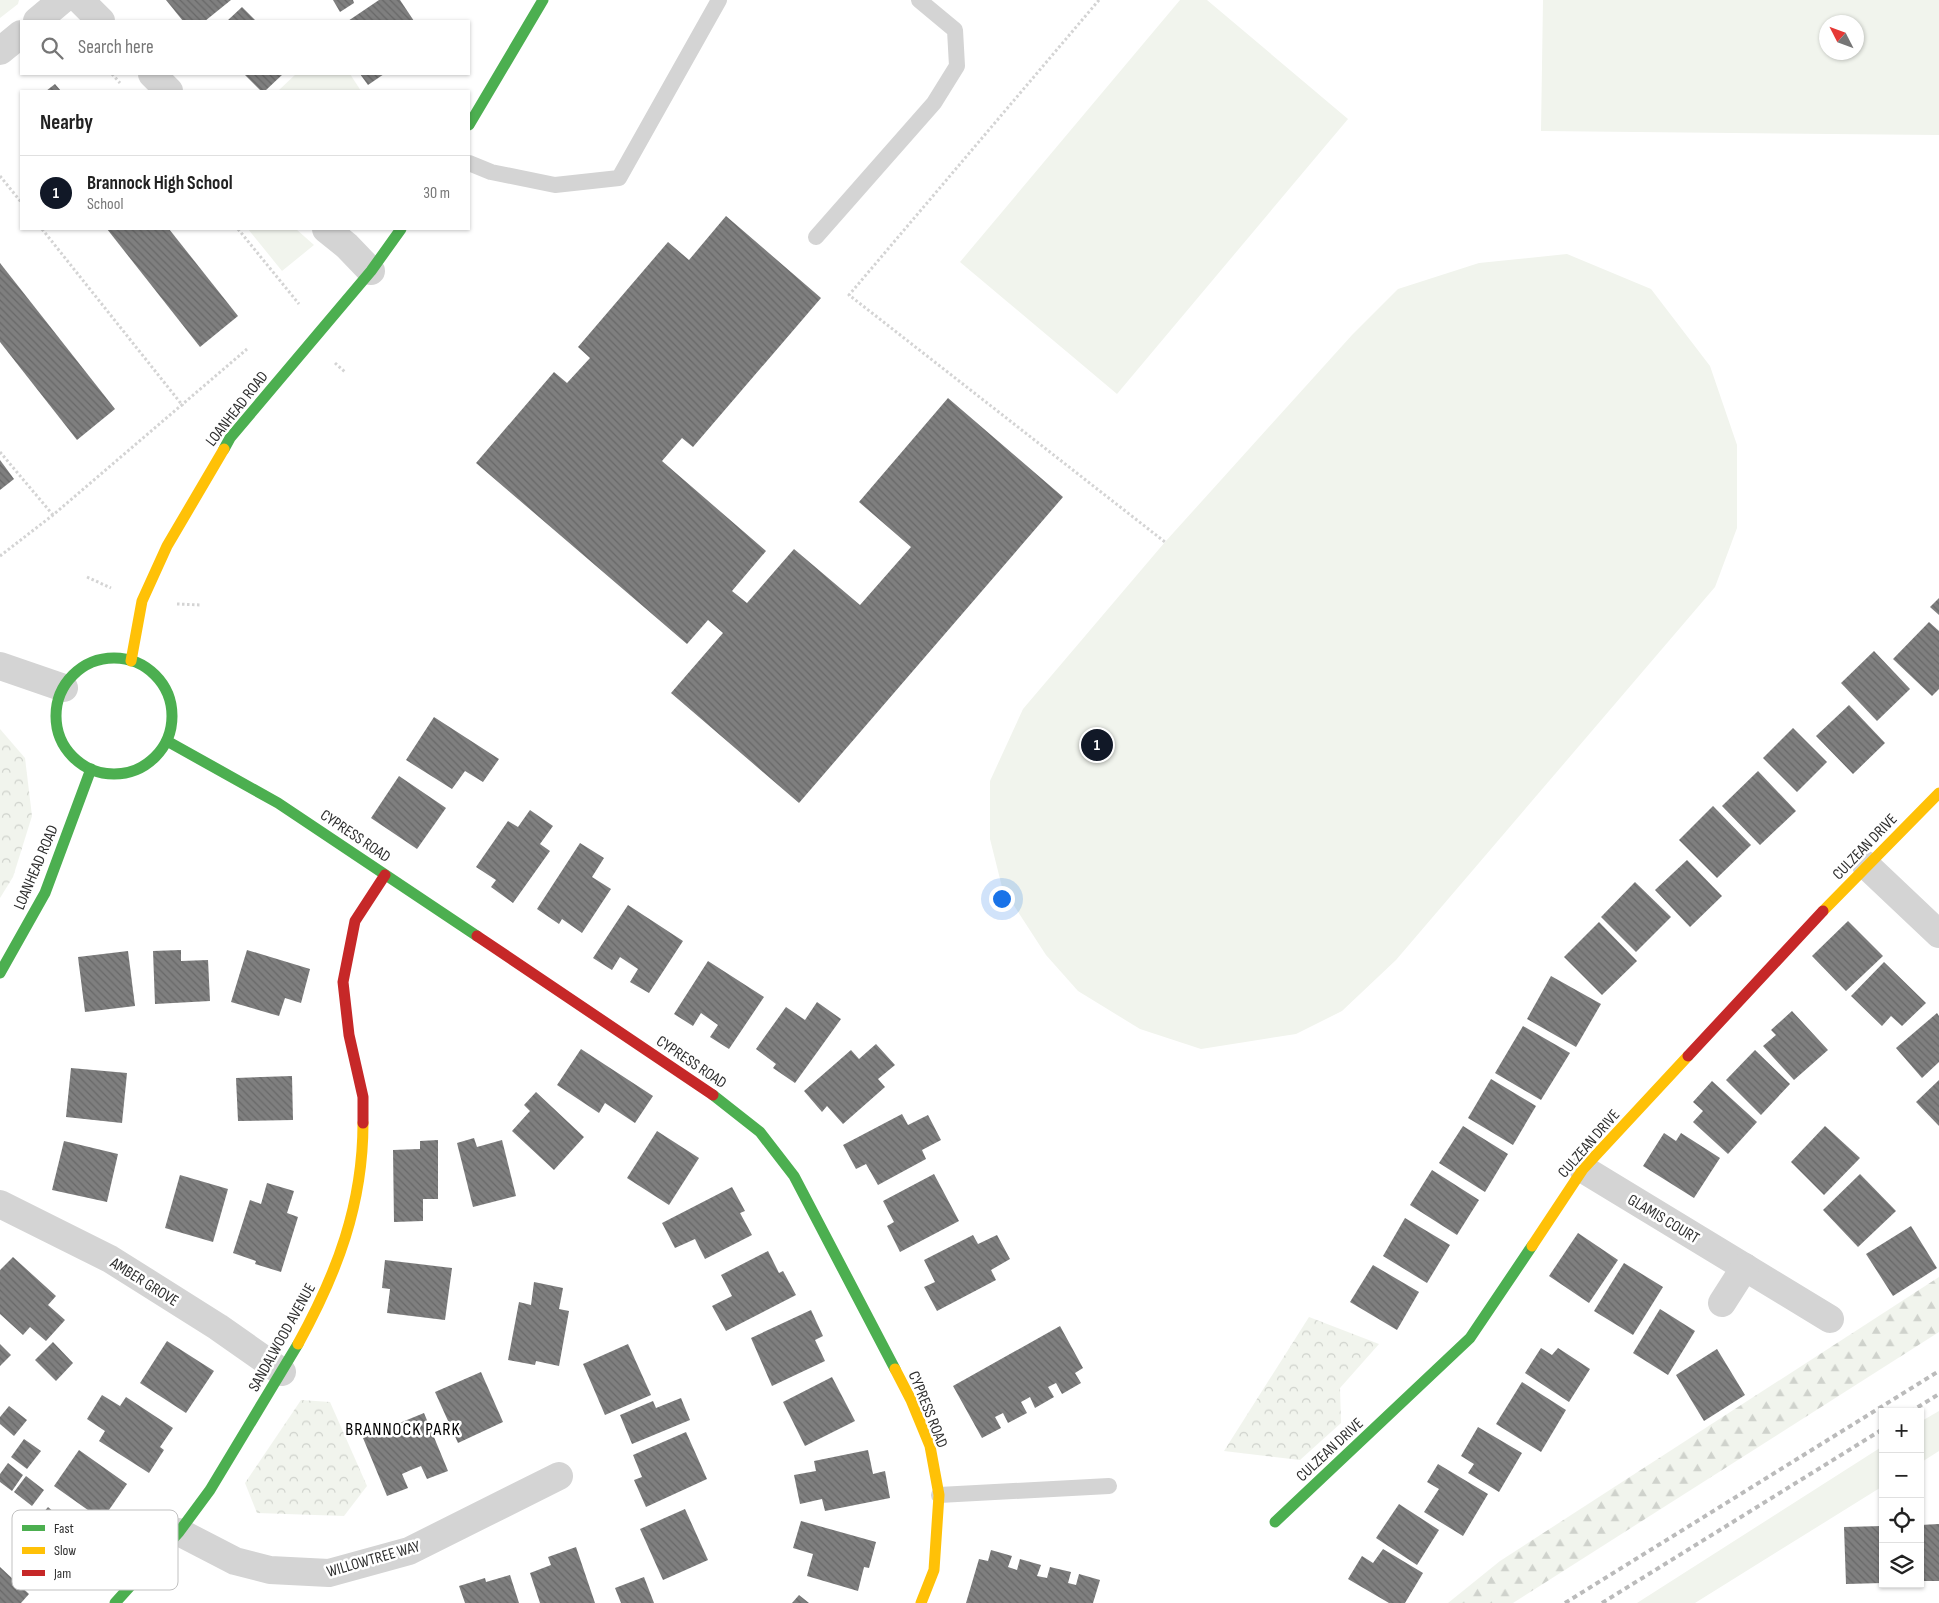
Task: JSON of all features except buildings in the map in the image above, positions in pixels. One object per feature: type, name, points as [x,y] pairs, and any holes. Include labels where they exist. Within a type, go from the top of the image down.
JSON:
[{"type":"street","points":[[38,20],[62,0]]},
{"type":"street","points":[[80,0],[100,20]]},
{"type":"street","points":[[470,123],[543,0]]},
{"type":"street","points":[[0,51],[20,35]]},
{"type":"street","points":[[153,75],[168,90]]},
{"type":"street","points":[[327,230],[347,246],[370,271]]},
{"type":"street","name":"LOANHEAD ROAD","points":[[131,660],[142,602],[167,546],[230,438],[370,271],[400,230]]},
{"type":"street","points":[[112,658],[131,660],[149,669],[163,684],[170,702],[172,722],[167,741],[157,756],[143,767],[126,773],[109,774],[92,770],[75,759],[63,744],[57,726],[57,706],[64,688],[76,673],[92,662],[112,658]]},
{"type":"street","points":[[0,666],[64,688]]},
{"type":"street","name":"CYPRESS ROAD","points":[[167,741],[278,803],[676,1068],[729,1106],[760,1132],[794,1176],[911,1400],[930,1446],[939,1495],[934,1570],[922,1603]]},
{"type":"street","name":"LOANHEAD ROAD","points":[[0,973],[45,893],[92,770]]},
{"type":"street","name":"CULZEAN DRIVE","points":[[1275,1522],[1470,1338],[1583,1169],[1866,865],[1939,794]]},
{"type":"street","points":[[1866,865],[1939,934]]},
{"type":"street","name":"SANDALWOOD AVENUE","points":[[178,1532],[210,1490],[282,1372],[323,1298],[350,1227],[363,1158],[363,1097],[349,1035],[344,982],[355,921],[385,875]]},
{"type":"street","name":"GLAMIS COURT","points":[[1583,1169],[1830,1319]]},
{"type":"street","name":"AMBER GROVE","points":[[0,1204],[110,1259],[218,1327],[282,1372]]},
{"type":"street","points":[[1722,1303],[1745,1268]]},
{"type":"street","name":"WILLOWTREE WAY","points":[[178,1532],[235,1561],[270,1570],[329,1573],[409,1551],[559,1476]]},
{"type":"street","name":"SANDALWOOD AVENUE","points":[[115,1603],[127,1590]]},
{"type":"lane","points":[[470,163],[491,172],[555,185],[619,178],[719,0]]},
{"type":"lane","points":[[816,238],[934,103],[957,66],[955,30],[919,0]]},
{"type":"lane","points":[[939,1495],[1109,1486]]},
{"type":"path","points":[[1099,0],[849,295],[1166,542]]},
{"type":"path","points":[[0,176],[20,201]]},
{"type":"path","points":[[43,230],[183,406]]},
{"type":"path","points":[[239,230],[300,305]]},
{"type":"path","points":[[0,556],[53,516],[247,349]]},
{"type":"path","points":[[0,452],[53,516]]},
{"type":"green space","points":[[0,0],[19,0],[18,4],[0,18]]},
{"type":"green space","points":[[1180,0],[1207,0],[1348,119],[1117,394],[960,262]]},
{"type":"green space","points":[[1543,0],[1939,0],[1939,135],[1541,131]]},
{"type":"green space","points":[[295,75],[351,75],[360,90],[279,90]]},
{"type":"green space","points":[[249,230],[297,230],[314,245],[282,271]]},
{"type":"green space","points":[[1567,254],[1651,289],[1710,366],[1737,445],[1737,528],[1715,587],[1396,960],[1342,1011],[1296,1034],[1201,1049],[1140,1029],[1078,991],[1046,955],[1002,887],[990,839],[990,781],[1023,709],[1165,542],[1352,335],[1398,289],[1479,263]]},
{"type":"green space","points":[[0,729],[25,758],[32,816],[13,877],[0,898]]},
{"type":"green space","points":[[1939,1277],[1939,1332],[1513,1603],[1448,1603],[1500,1561]]},
{"type":"green space","points":[[1309,1317],[1379,1344],[1340,1388],[1341,1423],[1300,1460],[1224,1451]]},
{"type":"green space","points":[[301,1400],[330,1402],[367,1486],[344,1516],[257,1513],[245,1483]]},
{"type":"green space","points":[[1939,1411],[1939,1451],[1924,1460],[1924,1453],[1924,1420]]},
{"type":"green space","points":[[1879,1449],[1879,1488],[1695,1603],[1637,1603]]},
{"type":"railway","points":[[1565,1603],[1939,1371]]},
{"type":"railway","points":[[1916,1408],[1939,1394]]},
{"type":"railway","points":[[1602,1603],[1879,1431]]},
{"type":"traffic: fast","points":[[470,123],[543,0]]},
{"type":"traffic: fast","points":[[224,449],[230,438],[371,271],[400,230]]},
{"type":"traffic: fast","points":[[114,658],[136,663],[155,675],[167,694],[172,716],[167,738],[155,757],[136,769],[114,774],[92,769],[73,757],[61,738],[56,716],[61,694],[73,675],[92,663],[114,658]]},
{"type":"traffic: fast","points":[[167,741],[278,803],[477,936]]},
{"type":"traffic: fast","points":[[0,973],[45,893],[91,769]]},
{"type":"traffic: fast","points":[[713,1095],[760,1132],[794,1176],[895,1369]]},
{"type":"traffic: fast","points":[[1275,1522],[1470,1338],[1532,1246]]},
{"type":"traffic: fast","points":[[178,1533],[210,1490],[298,1344]]},
{"type":"traffic: fast","points":[[115,1603],[127,1590]]},
{"type":"traffic: slow","points":[[131,661],[142,601],[167,546],[224,449]]},
{"type":"traffic: slow","points":[[1823,911],[1939,793]]},
{"type":"traffic: slow","points":[[1532,1246],[1583,1169],[1688,1056]]},
{"type":"traffic: slow","points":[[298,1344],[325,1291],[345,1238],[358,1182],[362,1153],[363,1123]]},
{"type":"traffic: slow","points":[[895,1369],[911,1400],[930,1446],[939,1495],[934,1570],[921,1603]]},
{"type":"traffic: jam","points":[[363,1123],[363,1097],[349,1035],[343,982],[355,921],[385,875]]},
{"type":"traffic: jam","points":[[1688,1056],[1823,911]]},
{"type":"traffic: jam","points":[[477,936],[713,1095]]},
{"type":"place","name":"Brannock High School","points":[[1097,745]]},
{"type":"district","name":"BRANNOCK PARK","points":[[403,1429]]}]
